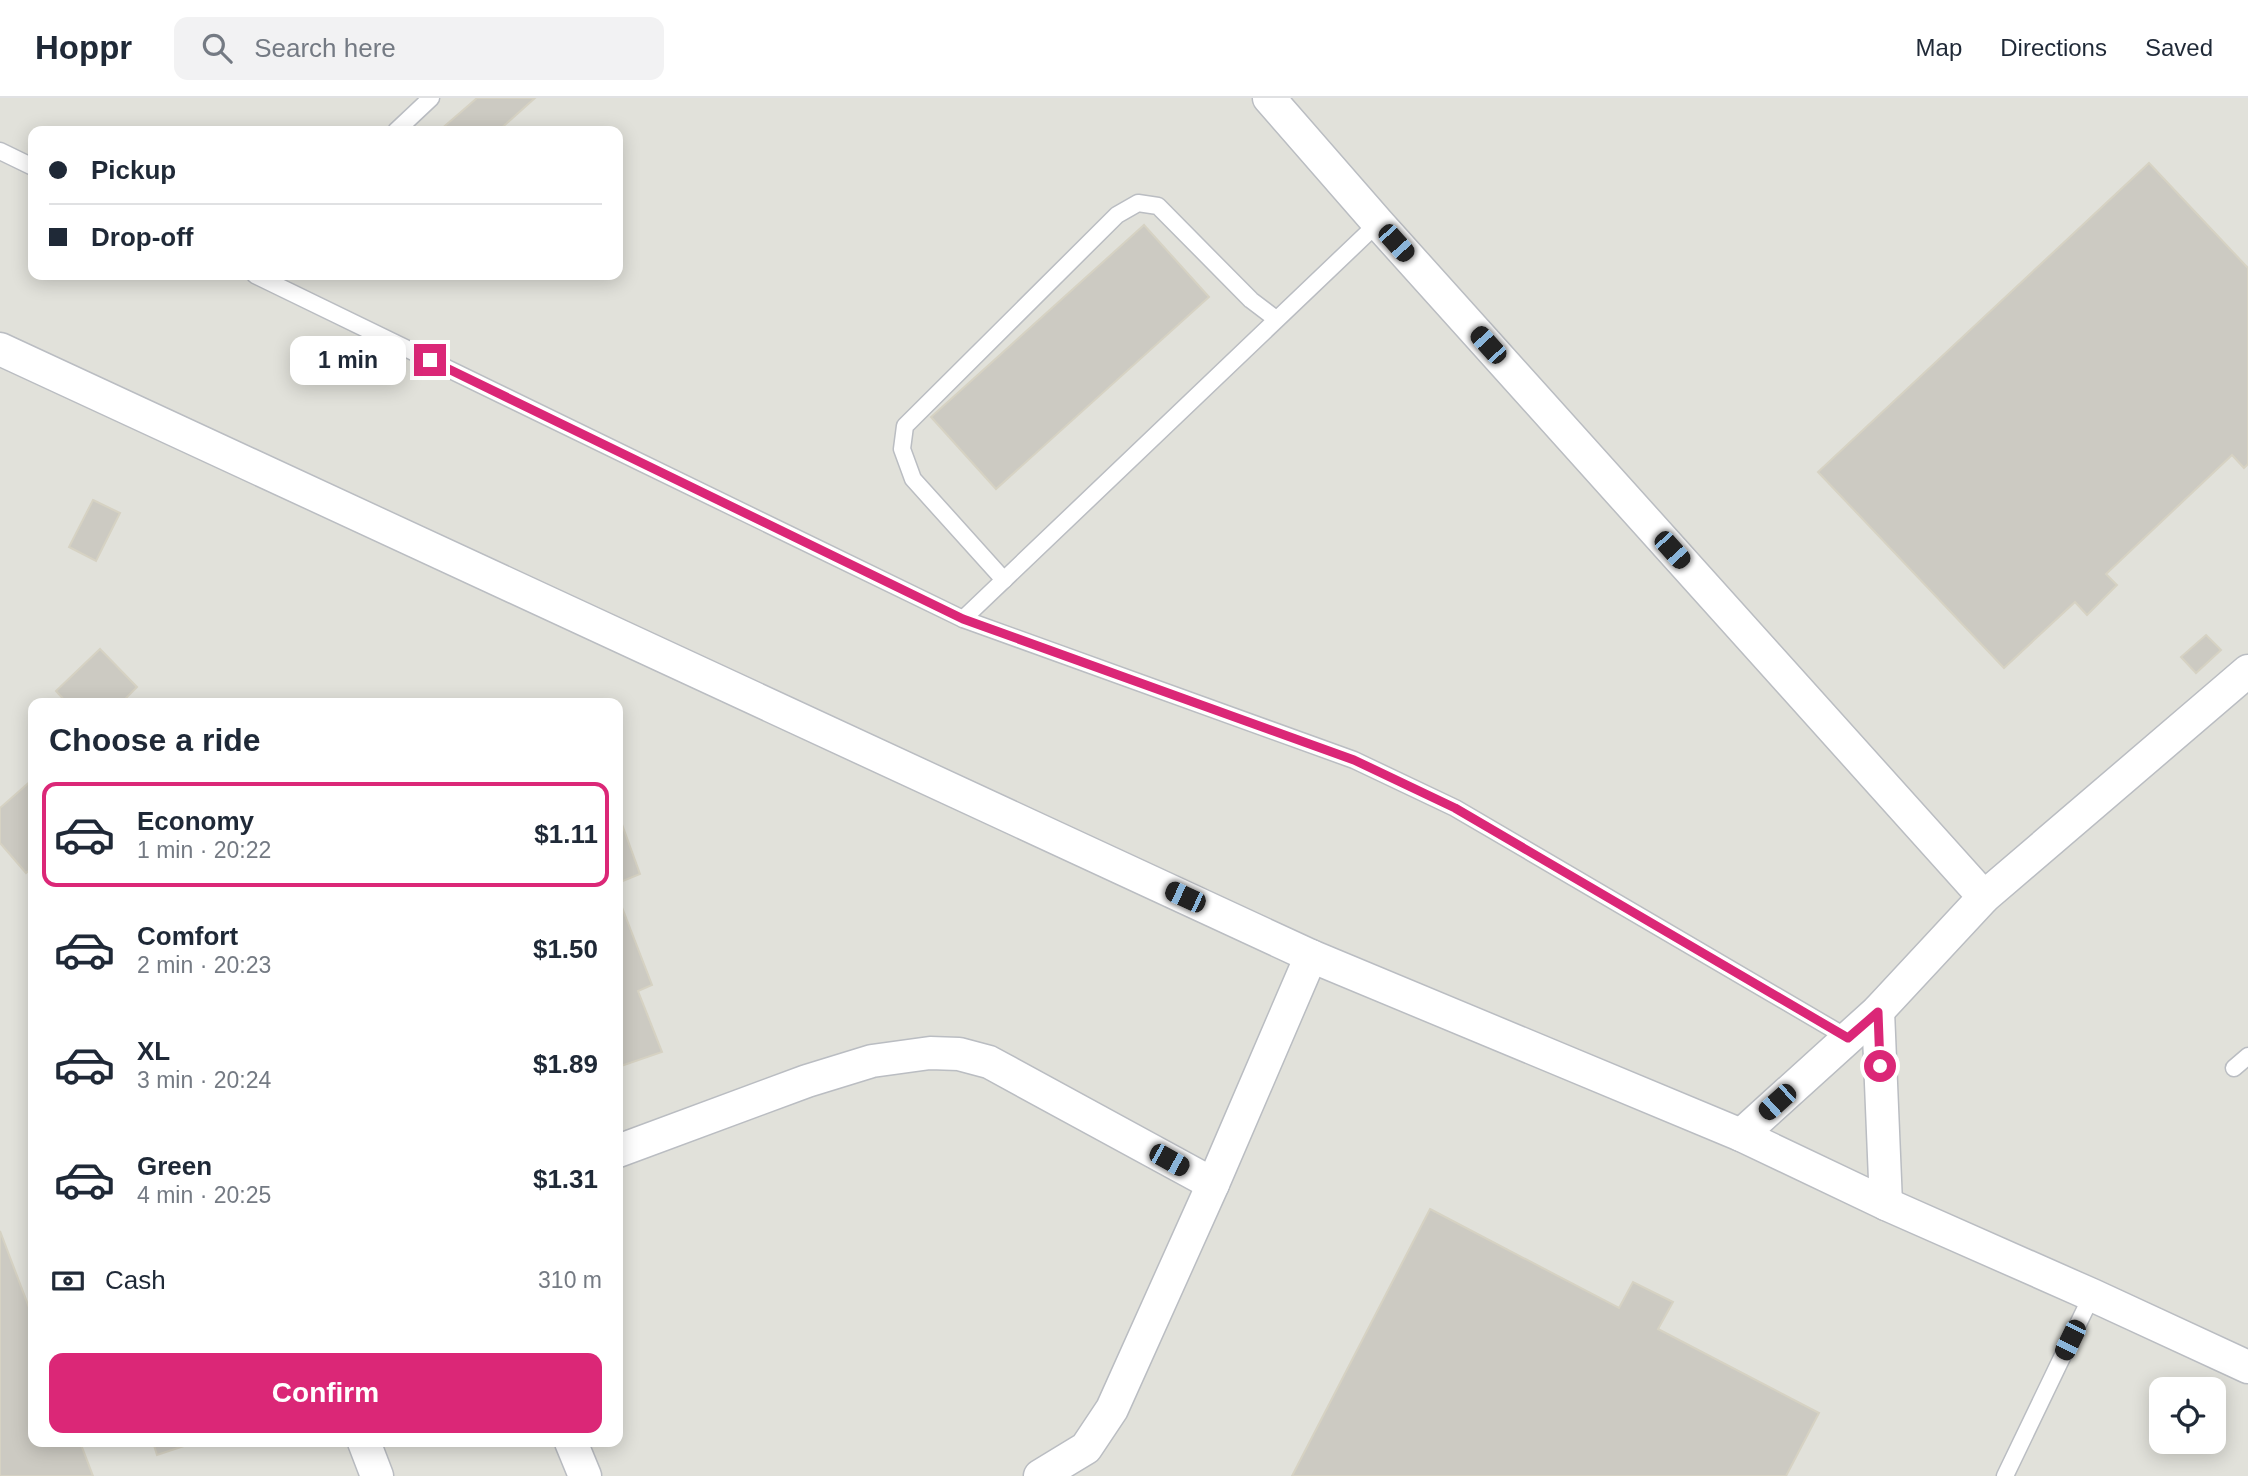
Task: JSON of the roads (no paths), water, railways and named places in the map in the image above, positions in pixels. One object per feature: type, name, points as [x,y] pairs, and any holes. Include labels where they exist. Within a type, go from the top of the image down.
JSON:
[{"type":"street","points":[[1269,98],[1984,897]]},
{"type":"street","points":[[0,349],[1311,956],[1741,1135],[1886,1204],[2092,1294],[2248,1367]]},
{"type":"street","points":[[1741,1135],[1878,1012],[1984,897],[2248,671]]},
{"type":"street","points":[[1040,1476],[1086,1448],[1112,1409],[1311,956]]},
{"type":"street","points":[[1878,1012],[1886,1204]]},
{"type":"street","points":[[623,1149],[807,1081],[872,1061],[930,1053],[959,1054],[989,1062],[1213,1184]]},
{"type":"street","points":[[366,1447],[377,1476]]},
{"type":"street","points":[[573,1447],[585,1476]]},
{"type":"lane","points":[[401,126],[431,98]]},
{"type":"lane","points":[[0,151],[28,165]]},
{"type":"lane","points":[[1004,580],[913,479],[902,449],[905,426],[1117,215],[1138,203],[1158,206],[1251,300],[1276,319]]},
{"type":"lane","points":[[963,619],[1378,222]]},
{"type":"lane","points":[[265,280],[963,619],[1354,760],[1455,808],[1848,1038]]},
{"type":"lane","points":[[2234,1068],[2248,1056]]},
{"type":"lane","points":[[2005,1476],[2092,1294]]}]
